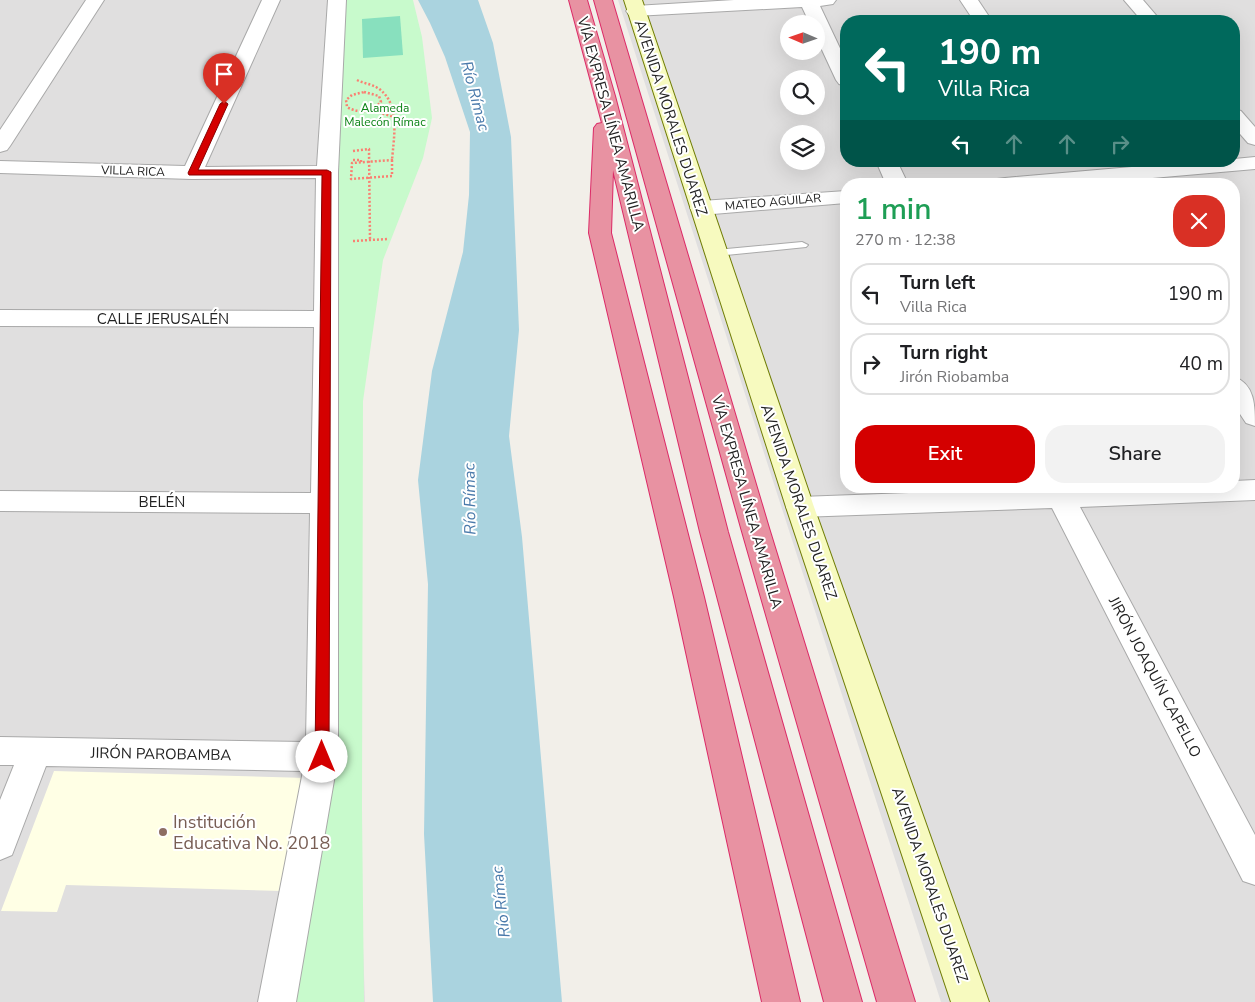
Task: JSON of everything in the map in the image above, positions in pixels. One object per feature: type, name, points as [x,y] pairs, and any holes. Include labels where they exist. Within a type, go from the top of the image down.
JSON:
[{"type":"highway","name":"VÍA EXPRESA LÍNEA AMARILLA","points":[[578,0],[605,96],[714,532],[843,1002]]},
{"type":"highway","name":"VÍA EXPRESA LÍNEA AMARILLA","points":[[603,0],[758,538],[896,1002]]},
{"type":"highway","points":[[605,96],[600,233],[686,588],[781,1002]]},
{"type":"main road","name":"AVENIDA MORALES DUAREZ","points":[[634,5],[800,507],[970,1002]]},
{"type":"street","points":[[0,146],[95,0]]},
{"type":"street","points":[[192,173],[270,0]]},
{"type":"street","points":[[277,1002],[322,757],[326,319],[336,166],[337,0]]},
{"type":"street","points":[[808,0],[840,67]]},
{"type":"street","points":[[634,5],[826,0]]},
{"type":"street","points":[[969,0],[979,15]]},
{"type":"street","points":[[1134,0],[1147,15]]},
{"type":"street","points":[[1240,122],[1255,139]]},
{"type":"street","points":[[1240,164],[1255,163]]},
{"type":"street","name":"VILLA RICA","points":[[0,168],[192,173],[336,166]]},
{"type":"street","points":[[1054,178],[1194,167]]},
{"type":"street","name":"MATEO AGUILAR","points":[[701,208],[840,196]]},
{"type":"street","name":"CALLE JERUSALÉN","points":[[0,318],[326,319]]},
{"type":"street","points":[[1240,395],[1255,417]]},
{"type":"street","points":[[1240,490],[1255,490]]},
{"type":"street","points":[[800,507],[1041,493]]},
{"type":"street","name":"JIRÓN JOAQUÍN CAPELLO","points":[[1059,493],[1255,869]]},
{"type":"street","name":"BELÉN","points":[[0,501],[324,503]]},
{"type":"street","name":"JIRÓN PAROBAMBA","points":[[0,751],[322,757]]},
{"type":"street","points":[[0,844],[35,752]]},
{"type":"lane","points":[[716,254],[802,245]]},
{"type":"path","points":[[354,78],[382,92],[391,102],[394,117],[392,176],[351,179],[352,163],[392,160]]},
{"type":"path","points":[[382,92],[377,94],[370,92],[358,93],[346,100],[345,104],[350,109],[360,111],[371,110],[394,117]]},
{"type":"path","points":[[371,110],[381,102],[377,94]]},
{"type":"path","points":[[346,151],[369,149],[370,240]]},
{"type":"path","points":[[336,166],[361,160],[361,162]]},
{"type":"shaded area","points":[[0,0],[382,0],[357,327],[352,642],[365,1002],[0,1002]]},
{"type":"shaded area","points":[[618,0],[1255,0],[1255,1002],[941,1002]]},
{"type":"shaded area","name":"Institución Educativa No. 2018","points":[[54,771],[307,778],[282,891],[66,885],[57,912],[1,911]]},
{"type":"green space","name":"Alameda Malecón Rímac","points":[[343,0],[413,0],[422,37],[432,118],[423,158],[383,260],[363,401],[362,809],[364,1002],[289,1002],[330,803],[334,287]]},
{"type":"green space","points":[[400,16],[403,55],[363,58],[362,19]]},
{"type":"water","name":"Río Rímac","points":[[418,0],[478,0],[493,43],[511,137],[519,330],[509,436],[522,537],[562,1002],[433,1002],[424,834],[428,584],[418,480],[432,371],[463,252],[469,195],[470,132],[445,57]]},
{"type":"place","name":"Institución Educativa No. 2018","points":[[163,832]]},
{"type":"route","points":[[224,104],[192,173],[327,172],[322,757]]}]
